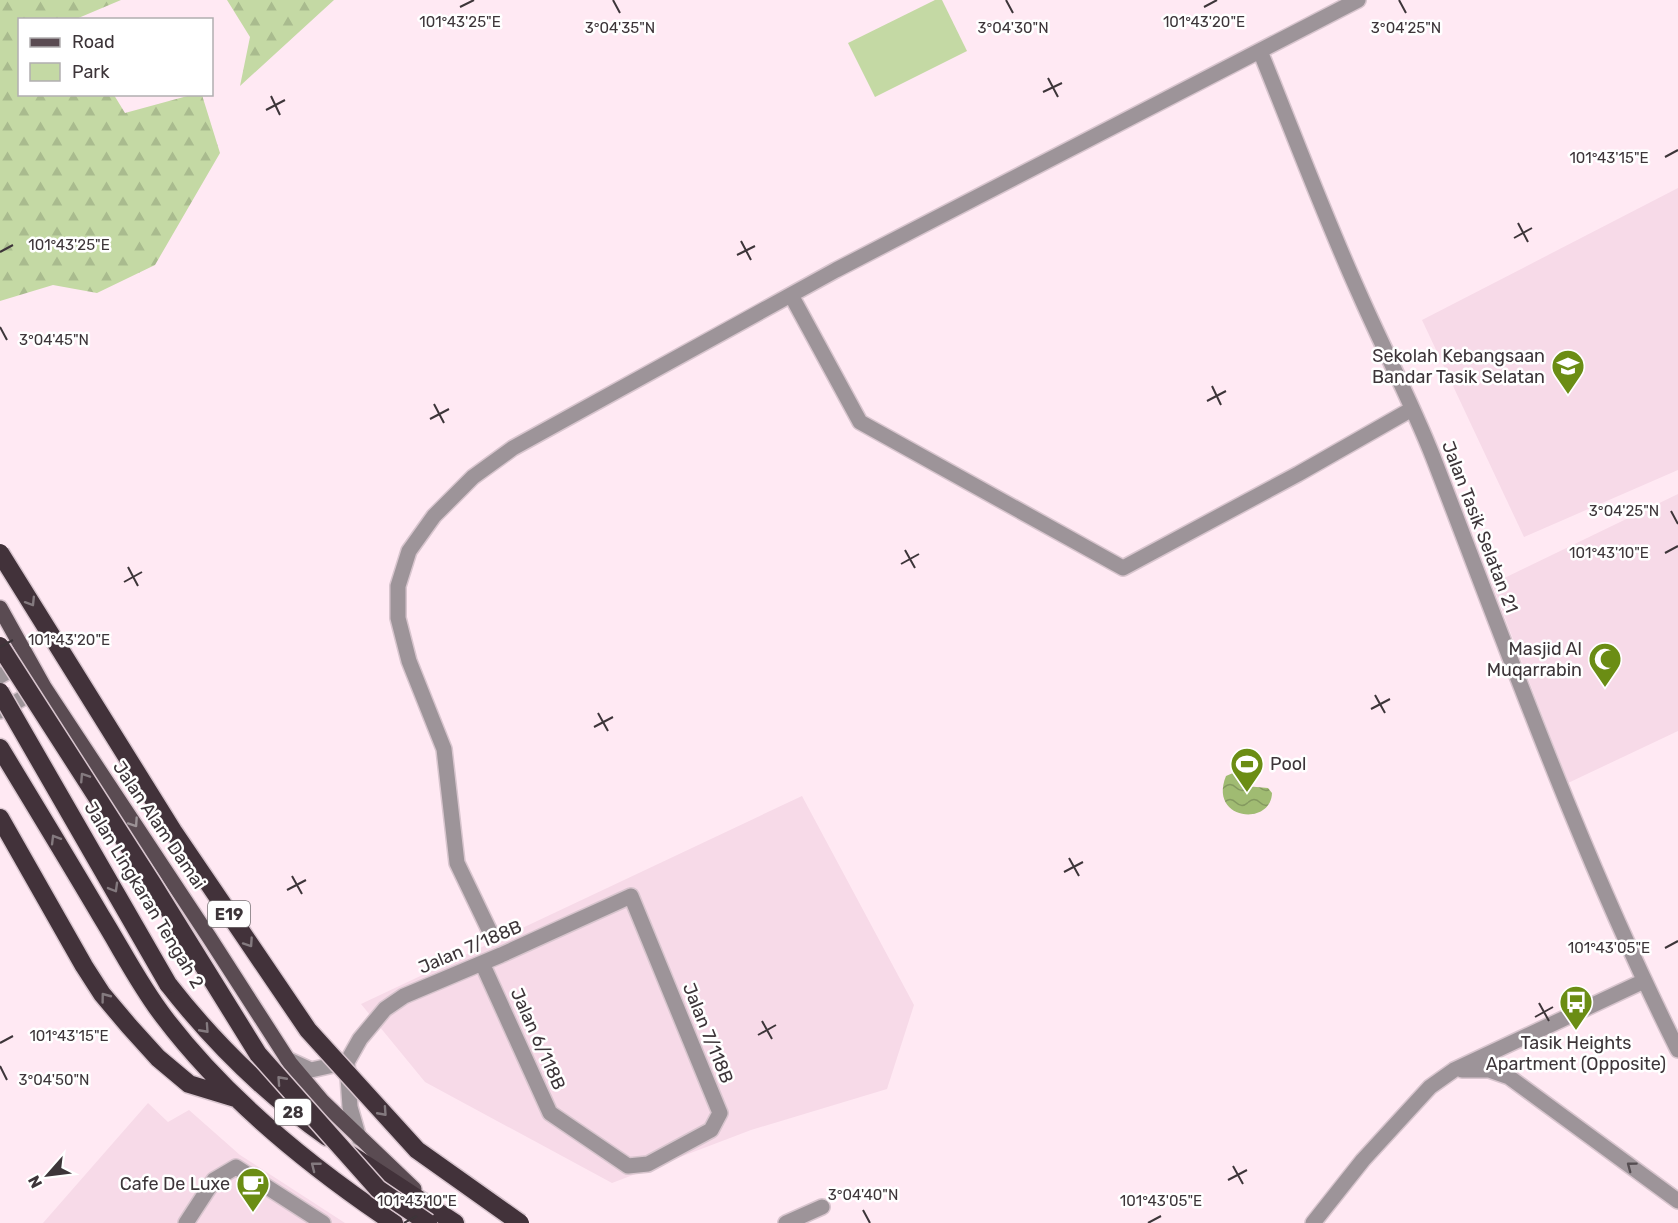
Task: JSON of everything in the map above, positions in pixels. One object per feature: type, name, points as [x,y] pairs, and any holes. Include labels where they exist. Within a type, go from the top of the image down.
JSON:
[{"type":"highway","name":"E19","points":[[0,553],[173,831],[308,1030],[417,1150],[520,1223]]},
{"type":"highway","name":"E19","points":[[0,646],[152,883],[258,1054],[378,1189],[441,1220]]},
{"type":"highway","name":"Jalan Lingkaran Tengah 2","points":[[0,692],[168,984],[196,1020],[222,1048],[274,1096],[441,1220]]},
{"type":"highway","name":"28","points":[[0,748],[150,997],[186,1044],[237,1098],[312,1164],[394,1223]]},
{"type":"highway","points":[[0,818],[84,966],[102,994],[129,1026],[158,1058],[189,1084],[237,1098]]},
{"type":"main road","name":"Jalan Alam Damai","points":[[0,608],[44,687],[287,1059],[323,1102],[441,1220]]},
{"type":"street","points":[[491,934],[457,863],[444,749],[409,661],[398,618],[398,586],[409,552],[434,516],[473,477],[513,448],[846,265],[1358,0]]},
{"type":"street","name":"Jalan Tasik Selatan 21","points":[[1260,51],[1358,293],[1432,454],[1539,733],[1644,981],[1678,1050]]},
{"type":"street","points":[[791,296],[860,422],[1123,568],[1298,474],[1412,409]]},
{"type":"street","points":[[0,676],[29,660]]},
{"type":"street","points":[[0,711],[44,687]]},
{"type":"street","name":"Jalan 7/188B","points":[[347,1062],[360,1039],[385,1009],[404,996],[631,896]]},
{"type":"street","name":"Jalan 7/118B","points":[[631,896],[720,1113],[711,1130],[661,1158]]},
{"type":"street","name":"Jalan 6/118B","points":[[482,963],[550,1113],[628,1167],[648,1164],[661,1158]]},
{"type":"street","points":[[1313,1223],[1364,1160],[1430,1087],[1454,1070],[1644,981]]},
{"type":"street","points":[[287,1059],[311,1070],[347,1062],[350,1107],[359,1138]]},
{"type":"street","points":[[1454,1070],[1489,1070],[1509,1077],[1678,1201]]},
{"type":"street","points":[[186,1223],[214,1180],[236,1167],[323,1223]]},
{"type":"street","points":[[786,1223],[822,1207]]},
{"type":"shaded area","name":"Sekolah Kebangsaan Bandar Tasik Selatan","points":[[1678,188],[1678,470],[1524,537],[1422,320]]},
{"type":"shaded area","points":[[1678,494],[1678,731],[1568,783],[1492,584]]},
{"type":"shaded area","points":[[802,796],[914,1005],[887,1089],[751,1130],[612,1183],[425,1082],[361,1004]]},
{"type":"shaded area","points":[[148,1103],[168,1122],[189,1110],[240,1155],[345,1223],[43,1223]]},
{"type":"green space","points":[[0,0],[121,0],[78,18],[18,18],[18,96],[115,96],[125,113],[187,96],[202,96],[220,153],[155,265],[97,293],[53,285],[0,301]]},
{"type":"green space","points":[[227,0],[334,0],[240,86],[250,37]]},
{"type":"green space","points":[[935,0],[942,0],[967,51],[875,97],[848,43]]},
{"type":"water","name":"Pool","points":[[1233,773],[1245,786],[1268,788],[1272,793],[1269,804],[1262,811],[1242,814],[1232,810],[1225,802],[1223,791],[1226,776]]},
{"type":"place","name":"Sekolah Kebangsaan Bandar Tasik Selatan","points":[[1568,395]]},
{"type":"place","name":"Masjid Al Muqarrabin","points":[[1605,688]]},
{"type":"place","name":"Pool","points":[[1247,793]]},
{"type":"place","name":"Tasik Heights Apartment (Opposite)","points":[[1576,1031]]},
{"type":"place","name":"Cafe De Luxe","points":[[253,1213]]}]
